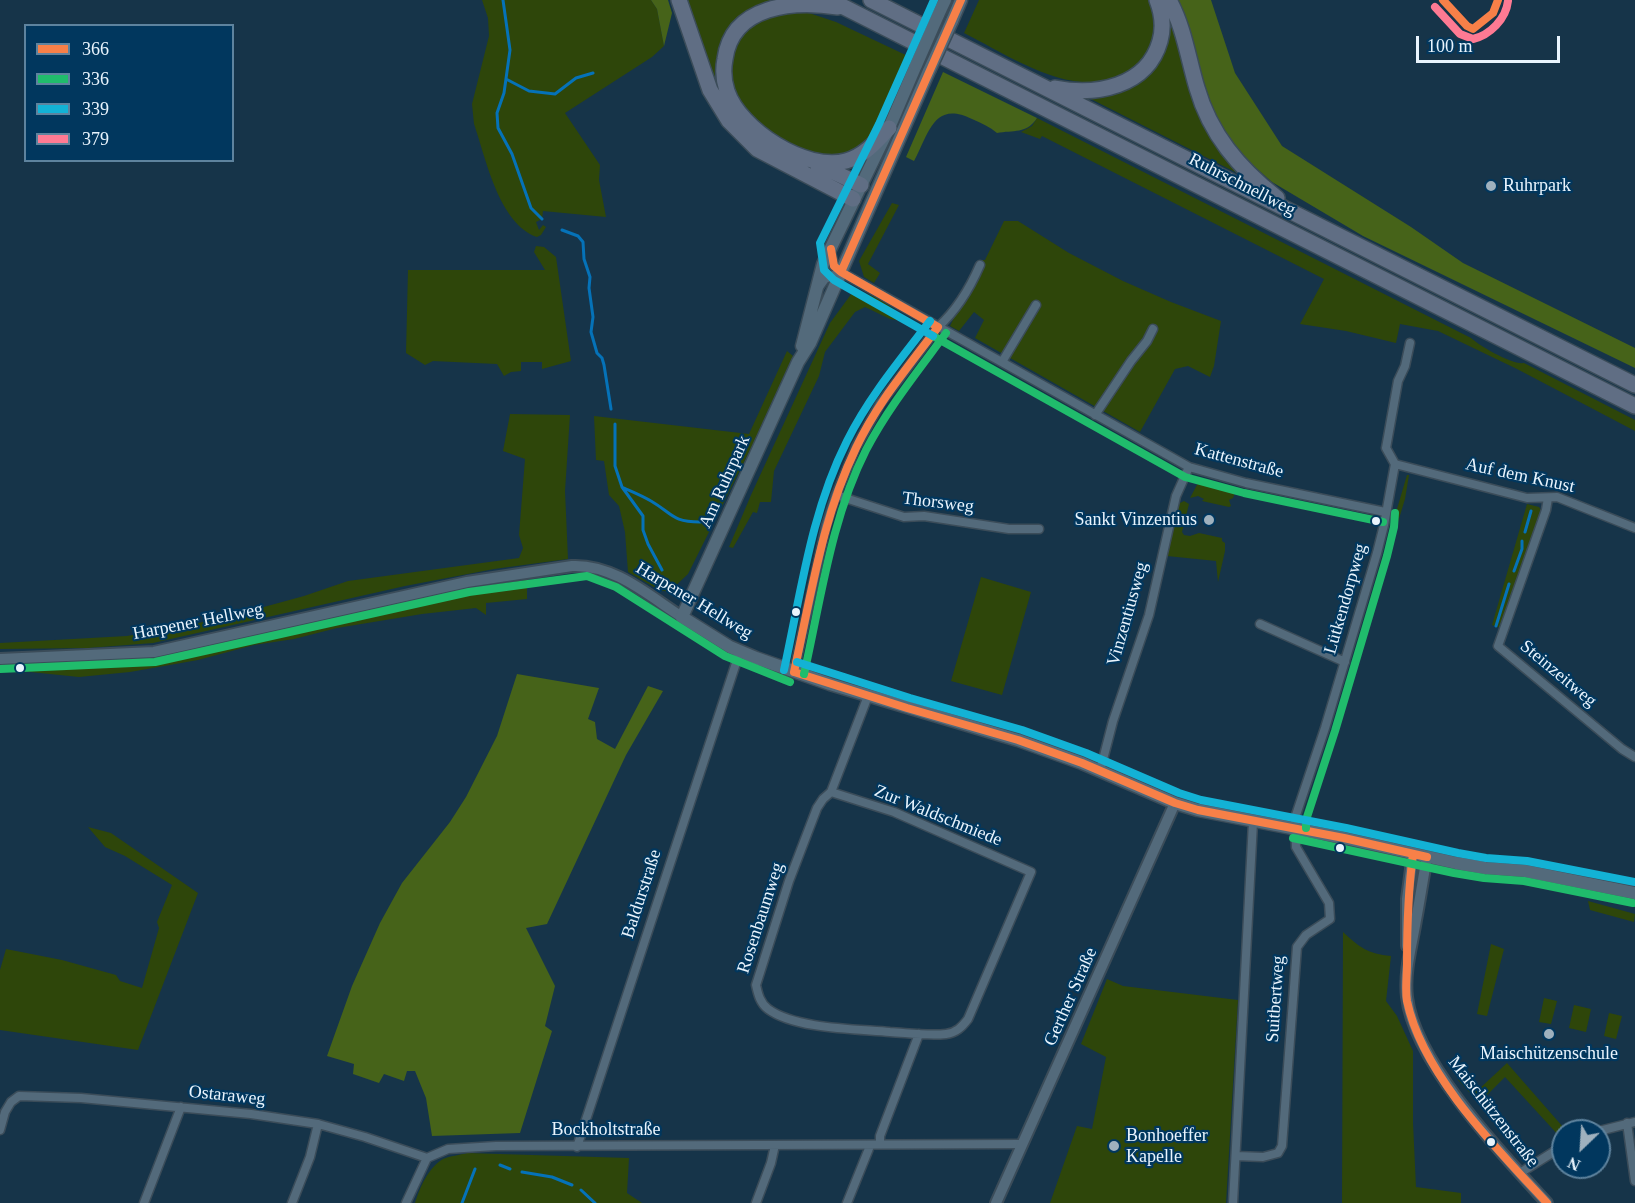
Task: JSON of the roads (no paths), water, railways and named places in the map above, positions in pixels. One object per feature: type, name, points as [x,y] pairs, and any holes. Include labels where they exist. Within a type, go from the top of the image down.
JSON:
[{"type":"highway","points":[[679,0],[710,90],[729,121],[757,149],[853,199]]},
{"type":"highway","name":"Ruhrschnellweg","points":[[830,0],[1635,406]]},
{"type":"highway","name":"Ruhrschnellweg","points":[[870,0],[1635,385]]},
{"type":"highway","points":[[1027,79],[1044,86],[1076,91],[1114,87],[1135,78],[1151,61],[1162,34],[1162,19],[1157,0]]},
{"type":"highway","points":[[1169,0],[1179,22],[1211,126],[1223,144],[1253,177],[1268,191],[1314,223]]},
{"type":"highway","points":[[861,185],[781,147],[755,130],[736,110],[724,78],[725,58],[730,40],[745,20],[760,11],[784,4],[816,2],[851,11],[864,17]]},
{"type":"highway","points":[[805,158],[825,163],[845,162],[868,150],[889,128]]},
{"type":"main road","name":"Am Ruhrpark","points":[[798,362],[823,264],[889,128],[945,0]]},
{"type":"main road","name":"Am Ruhrpark","points":[[682,617],[798,362],[810,343],[961,0]]},
{"type":"main road","points":[[861,185],[878,189]]},
{"type":"main road","points":[[853,199],[878,189]]},
{"type":"main road","name":"Harpener Hellweg","points":[[682,617],[740,651],[794,672],[1018,740],[1175,803],[1220,816],[1294,828],[1427,857],[1485,868],[1525,871],[1635,893]]},
{"type":"street","points":[[813,298],[825,279],[841,272],[834,266],[830,247]]},
{"type":"street","points":[[794,672],[826,526],[856,447],[880,404],[938,327],[950,317],[980,265]]},
{"type":"street","name":"Kattenstraße","points":[[841,272],[1189,467],[1246,483],[1385,512]]},
{"type":"street","points":[[1002,362],[1036,305]]},
{"type":"street","points":[[1095,415],[1153,329]]},
{"type":"street","name":"Lütkendorpweg","points":[[1294,828],[1295,818],[1345,662],[1384,525],[1395,464],[1386,448],[1398,381],[1405,366],[1410,343]]},
{"type":"street","name":"Auf dem Knust","points":[[1395,464],[1527,498],[1557,497],[1635,528]]},
{"type":"street","name":"Vinzentiusweg","points":[[1100,771],[1113,721],[1149,615],[1176,496],[1189,467]]},
{"type":"street","name":"Thorsweg","points":[[836,495],[904,517],[924,516],[1009,529],[1039,529]]},
{"type":"street","name":"Steinzeitweg","points":[[1548,498],[1498,646],[1622,749],[1635,757]]},
{"type":"street","name":"Harpener Hellweg","points":[[0,658],[154,652],[467,582],[588,565],[610,572],[682,617]]},
{"type":"street","points":[[1260,624],[1345,662]]},
{"type":"street","name":"Baldurstraße","points":[[577,1147],[740,651]]},
{"type":"street","name":"Rosenbaumweg","points":[[868,696],[831,792],[817,808],[789,881],[756,985],[758,994],[768,1009],[797,1021],[819,1026],[919,1034],[947,1034],[955,1031],[968,1019],[1031,872]]},
{"type":"street","name":"Zur Waldschmiede","points":[[831,792],[894,812],[1031,872]]},
{"type":"street","name":"Gerther Straße","points":[[996,1203],[1175,803]]},
{"type":"street","points":[[1233,1203],[1253,822]]},
{"type":"street","name":"Suitbertweg","points":[[1236,1155],[1263,1157],[1278,1154],[1282,1146],[1297,947],[1306,935],[1330,919],[1329,903],[1296,847],[1294,828]]},
{"type":"street","name":"Maischützenstraße","points":[[1413,854],[1406,917],[1407,999],[1426,1051],[1466,1109],[1547,1203]]},
{"type":"street","name":"Maischützenstraße","points":[[1407,967],[1427,857]]},
{"type":"street","points":[[880,1144],[880,1136],[919,1034]]},
{"type":"street","name":"Ostaraweg","points":[[0,1130],[10,1102],[19,1096],[81,1098],[251,1114],[318,1124],[427,1158]]},
{"type":"street","points":[[144,1203],[181,1107]]},
{"type":"street","points":[[1611,1128],[1631,1123],[1635,1181]]},
{"type":"street","points":[[292,1203],[310,1157],[318,1124]]},
{"type":"street","name":"Bockholtstraße","points":[[427,1158],[448,1149],[496,1146],[1022,1144]]},
{"type":"street","points":[[756,1203],[771,1163],[775,1145]]},
{"type":"street","points":[[847,1203],[870,1146]]},
{"type":"street","points":[[1520,1173],[1551,1154]]},
{"type":"street","points":[[406,1203],[427,1158]]},
{"type":"waterway","points":[[503,0],[510,50],[504,93],[497,113],[498,128],[512,154],[531,208],[542,219]]},
{"type":"waterway","points":[[506,79],[529,91],[555,94],[576,78],[593,73]]},
{"type":"waterway","points":[[562,230],[578,236],[583,242],[584,259],[590,277],[589,288],[593,317],[591,332],[597,353],[604,365],[611,409]]},
{"type":"waterway","points":[[615,424],[615,466],[622,487],[643,516],[643,530],[662,570]]},
{"type":"waterway","points":[[624,488],[648,499],[678,519],[700,522]]},
{"type":"waterway","points":[[1525,532],[1531,511]]},
{"type":"waterway","points":[[1514,571],[1522,549],[1522,541]]},
{"type":"waterway","points":[[1496,626],[1509,584]]},
{"type":"waterway","points":[[500,1165],[510,1169]]},
{"type":"waterway","points":[[462,1203],[475,1169]]},
{"type":"waterway","points":[[522,1172],[552,1177],[572,1185]]},
{"type":"waterway","points":[[581,1190],[595,1203]]},
{"type":"place","name":"Ruhrpark","points":[[1491,186]]},
{"type":"place","name":"Sankt Vinzentius","points":[[1209,520]]},
{"type":"place","name":"Maischützenschule","points":[[1549,1034]]},
{"type":"place","name":"Bonhoeffer Kapelle","points":[[1114,1146]]}]
